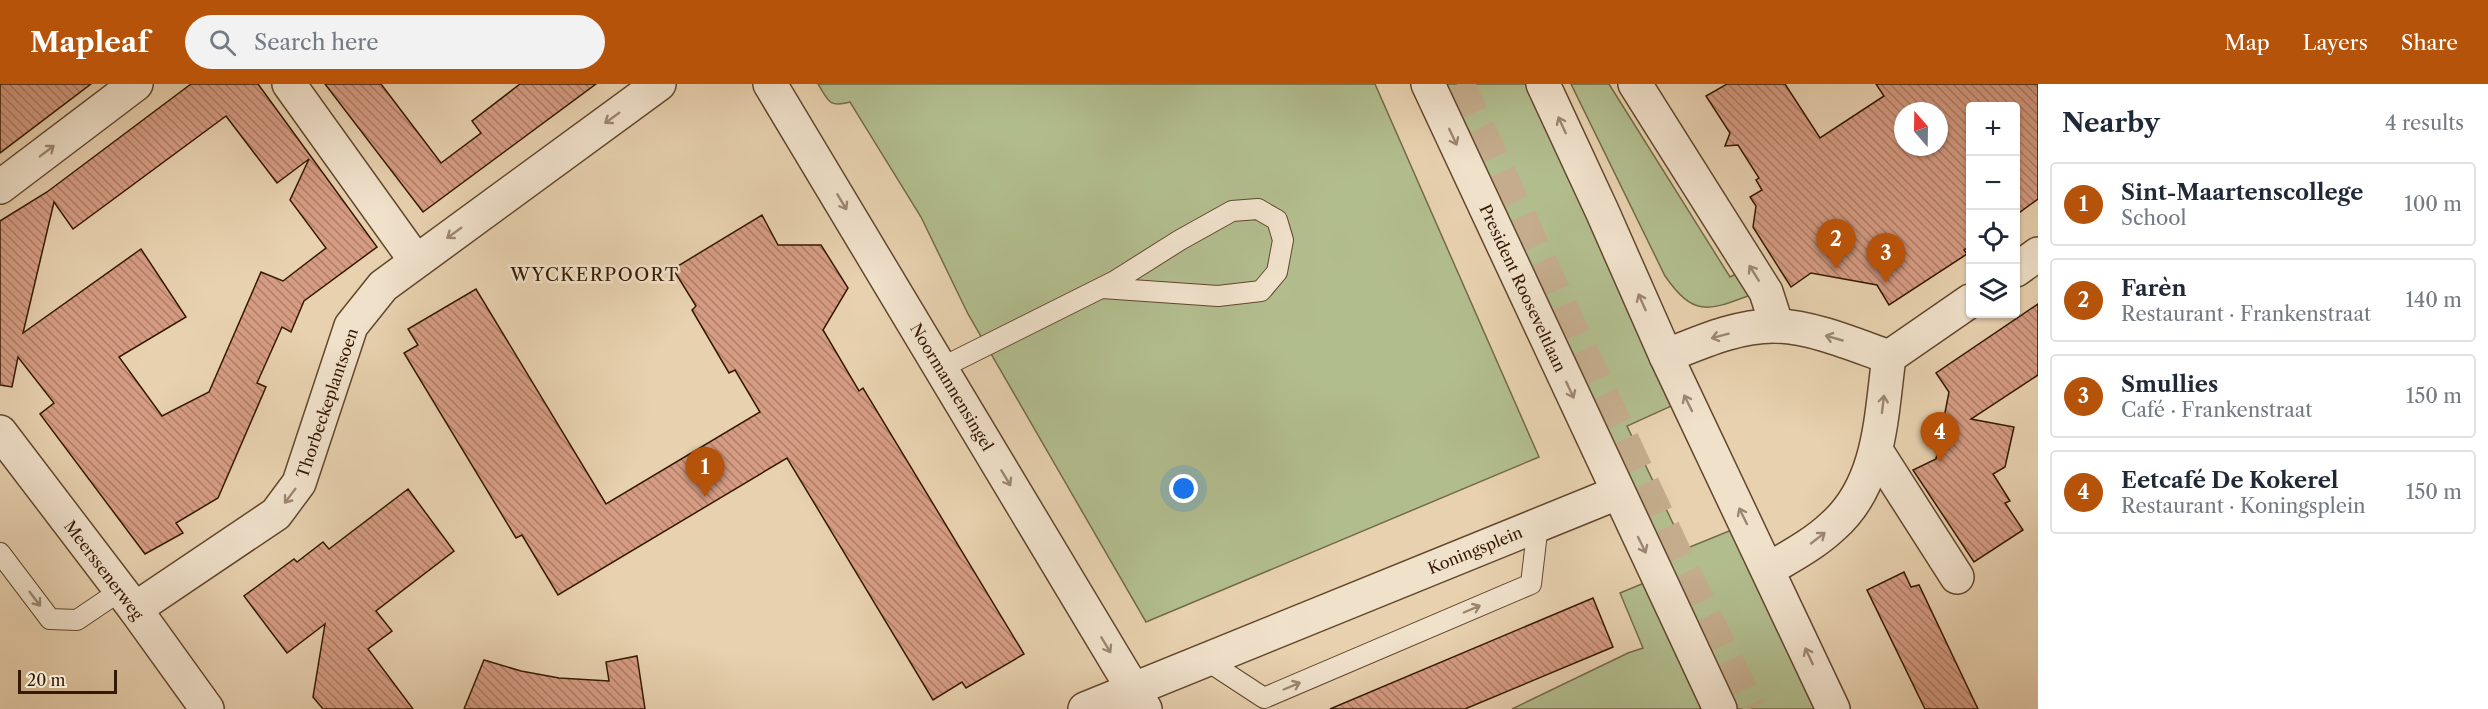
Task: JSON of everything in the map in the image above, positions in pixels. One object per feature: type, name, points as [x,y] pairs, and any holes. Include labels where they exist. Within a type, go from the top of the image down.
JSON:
[{"type":"street","points":[[0,187],[136,84]]},
{"type":"street","points":[[289,84],[416,261]]},
{"type":"street","name":"Thorbeckeplantsoen","points":[[128,600],[276,514],[299,483],[351,326],[383,286],[659,84]]},
{"type":"street","name":"Noormannensingel","points":[[770,84],[813,151],[1139,700]]},
{"type":"street","name":"President Rooseveltlaan","points":[[1428,84],[1617,493]]},
{"type":"street","points":[[1543,84],[1666,356],[1769,569],[1833,709]]},
{"type":"street","points":[[1635,84],[1766,292],[1777,326]]},
{"type":"street","points":[[2020,267],[2038,254]]},
{"type":"street","points":[[1769,569],[1812,544],[1836,525],[1861,492],[1877,452],[1889,357],[1966,304]]},
{"type":"street","points":[[1666,356],[1717,336],[1777,326],[1831,336],[1889,357]]},
{"type":"street","name":"Meerssenerweg","points":[[0,432],[128,600],[207,709]]},
{"type":"street","points":[[1877,452],[1957,577]]},
{"type":"street","points":[[1617,493],[1719,709]]},
{"type":"street","name":"Koningsplein","points":[[1085,709],[1139,700],[1206,660],[1617,493]]},
{"type":"lane","points":[[941,368],[1102,288],[1232,211],[1258,209],[1277,220],[1283,240],[1277,272],[1261,291],[1218,296],[1102,288]]},
{"type":"lane","points":[[1206,660],[1264,698],[1530,584],[1538,524]]},
{"type":"lane","points":[[0,553],[50,619],[77,620],[128,600]]},
{"type":"green space","points":[[818,84],[1375,84],[1539,457],[1146,622],[968,314],[921,217],[850,102],[837,104],[830,102]]},
{"type":"green space","points":[[1441,84],[1530,84],[1678,403],[1627,426],[1685,549],[1739,527],[1822,709],[1731,709]]},
{"type":"green space","points":[[1571,84],[1609,84],[1730,277],[1740,272],[1753,294],[1714,307],[1704,307],[1685,299],[1676,290],[1665,276]]},
{"type":"green space","points":[[1649,581],[1707,709],[1512,709],[1643,648],[1620,593]]},
{"type":"building","points":[[0,84],[91,84],[0,153]]},
{"type":"building","points":[[191,84],[258,84],[377,247],[304,301],[291,332],[282,327],[257,383],[266,387],[218,498],[176,523],[183,533],[145,554],[40,414],[54,403],[18,357],[12,387],[0,385],[0,221],[47,192]],"holes":[[[226,116],[277,183],[309,159],[290,200],[326,248],[283,281],[261,272],[209,392],[162,416],[119,357],[186,317],[141,249],[23,333],[54,202],[73,229]]]},
{"type":"building","points":[[325,84],[381,84],[441,163],[481,133],[472,121],[520,84],[596,84],[423,212]]},
{"type":"building","points":[[1727,84],[1785,84],[1820,138],[1884,96],[1876,84],[2038,84],[2038,199],[2020,212],[2020,102],[1966,102],[1966,249],[1964,250],[1966,255],[1889,305],[1877,285],[1811,273],[1791,287],[1753,227],[1756,206],[1750,197],[1762,190],[1756,180],[1759,178],[1738,145],[1725,146],[1730,133],[1706,96]]},
{"type":"building","points":[[762,215],[778,245],[821,245],[848,288],[823,330],[859,391],[863,388],[1024,654],[966,688],[962,682],[933,700],[787,458],[558,595],[522,535],[516,538],[404,353],[418,345],[408,329],[476,289],[606,504],[760,412],[735,370],[729,373],[692,310],[696,306],[673,269]]},
{"type":"building","points":[[2038,304],[2038,375],[1971,419],[2014,427],[2005,467],[1993,474],[2010,501],[2005,503],[2023,530],[1974,562],[1913,470],[1936,459],[1949,392],[1936,373]]},
{"type":"building","points":[[408,489],[454,551],[376,611],[392,631],[368,649],[413,709],[323,709],[313,697],[325,624],[287,653],[244,596],[294,559],[297,562],[323,542],[329,549]]},
{"type":"building","points":[[1904,572],[1911,587],[1919,585],[1978,709],[1925,709],[1867,590]]},
{"type":"building","points":[[1593,598],[1613,647],[1465,709],[1330,709]]},
{"type":"building","points":[[637,656],[645,709],[464,709],[484,660],[521,671],[559,678],[609,681],[606,662]]},
{"type":"tunnel","points":[[1458,84],[1672,547],[1750,709]]},
{"type":"place","name":"Farèn","points":[[1836,269]]},
{"type":"place","name":"Smullies","points":[[1886,283]]},
{"type":"place","name":"Eetcafé De Kokerel","points":[[1940,462]]},
{"type":"place","name":"Sint-Maartenscollege","points":[[705,497]]},
{"type":"district","name":"WYCKERPOORT","points":[[595,275]]}]
